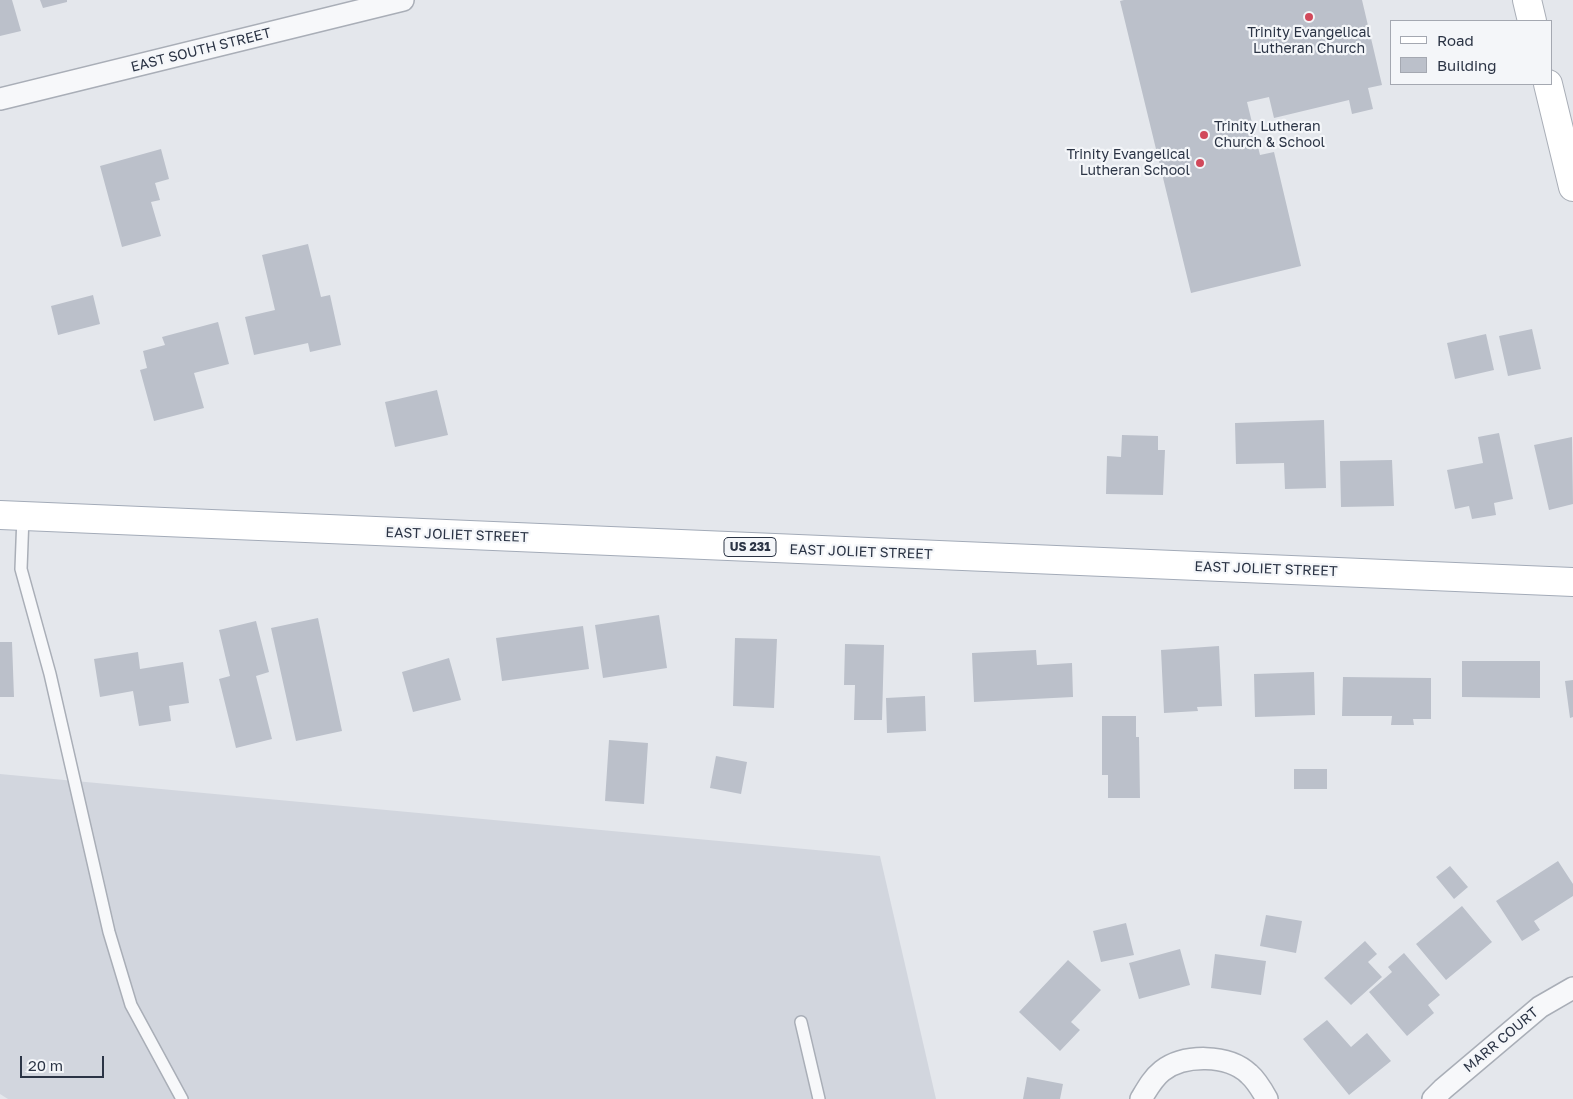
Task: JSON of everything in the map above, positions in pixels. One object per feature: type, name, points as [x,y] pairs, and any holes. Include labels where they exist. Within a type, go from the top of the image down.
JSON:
[{"type":"main road","points":[[1527,0],[1532,20]]},
{"type":"main road","points":[[1548,85],[1570,158],[1573,187]]},
{"type":"main road","name":"EAST JOLIET STREET","points":[[12,516],[1573,582]]},
{"type":"street","name":"EAST SOUTH STREET","points":[[0,99],[403,0]]},
{"type":"street","name":"MARR COURT","points":[[1433,1099],[1540,1007],[1573,988]]},
{"type":"street","points":[[1141,1099],[1161,1071],[1180,1061],[1202,1058],[1228,1062],[1248,1072],[1262,1089],[1267,1099]]},
{"type":"lane","points":[[12,516],[21,569],[50,674],[110,932],[131,1004],[182,1099]]},
{"type":"lane","points":[[801,1022],[819,1099]]},
{"type":"shaded area","points":[[0,774],[880,856],[936,1099],[8,1099],[0,1094]]},
{"type":"building","points":[[0,0],[12,0],[21,31],[0,36]]},
{"type":"building","points":[[40,0],[67,0],[67,2],[43,8]]},
{"type":"building","name":"Trinity Lutheran Church & School","points":[[1362,0],[1382,85],[1368,88],[1373,109],[1352,114],[1349,100],[1274,118],[1269,97],[1247,102],[1260,155],[1274,152],[1301,266],[1191,293],[1120,1]]},
{"type":"building","points":[[161,149],[169,179],[155,183],[160,200],[151,202],[161,236],[122,247],[100,166]]},
{"type":"building","points":[[308,244],[321,297],[330,295],[341,345],[310,352],[308,343],[254,355],[245,317],[275,310],[262,255]]},
{"type":"building","points":[[93,295],[100,324],[58,335],[51,306]]},
{"type":"building","points":[[218,322],[229,364],[194,373],[204,408],[154,421],[140,370],[147,368],[143,351],[165,345],[162,337]]},
{"type":"building","points":[[1532,329],[1541,369],[1508,376],[1499,336]]},
{"type":"building","points":[[1486,334],[1494,370],[1455,379],[1447,343]]},
{"type":"building","points":[[437,390],[448,435],[395,447],[385,402]]},
{"type":"building","points":[[1324,420],[1326,488],[1285,489],[1284,463],[1236,464],[1235,423]]},
{"type":"building","points":[[1499,433],[1513,499],[1494,503],[1496,515],[1472,519],[1469,506],[1455,509],[1447,470],[1483,463],[1478,437]]},
{"type":"building","points":[[1122,435],[1158,436],[1158,450],[1165,450],[1163,495],[1106,494],[1107,456],[1121,457]]},
{"type":"building","points":[[1572,437],[1573,504],[1549,510],[1534,445]]},
{"type":"building","points":[[1392,460],[1394,506],[1341,507],[1340,461]]},
{"type":"building","points":[[659,615],[667,668],[603,678],[595,625]]},
{"type":"building","points":[[318,618],[342,731],[296,741],[271,628]]},
{"type":"building","points":[[256,621],[269,672],[256,676],[272,739],[236,748],[219,679],[230,676],[219,630]]},
{"type":"building","points":[[583,626],[589,669],[502,681],[496,638]]},
{"type":"building","points":[[735,638],[777,639],[774,708],[733,706]]},
{"type":"building","points":[[0,642],[12,642],[14,697],[0,697]]},
{"type":"building","points":[[845,644],[884,645],[882,720],[854,720],[855,685],[844,685]]},
{"type":"building","points":[[1219,646],[1222,706],[1197,707],[1198,711],[1164,713],[1161,650]]},
{"type":"building","points":[[1036,650],[1037,665],[1072,663],[1073,697],[974,702],[972,653]]},
{"type":"building","points":[[138,652],[140,669],[183,662],[189,703],[169,706],[171,721],[139,726],[133,691],[100,697],[94,659]]},
{"type":"building","points":[[449,658],[461,700],[413,712],[402,672]]},
{"type":"building","points":[[1462,661],[1540,661],[1540,698],[1462,697]]},
{"type":"building","points":[[1314,672],[1315,715],[1255,717],[1254,674]]},
{"type":"building","points":[[1343,677],[1431,678],[1431,719],[1413,719],[1414,725],[1391,725],[1392,716],[1342,716]]},
{"type":"building","points":[[1573,680],[1573,717],[1570,718],[1565,681]]},
{"type":"building","points":[[925,696],[926,731],[887,733],[886,698]]},
{"type":"building","points":[[1102,716],[1136,716],[1136,737],[1139,737],[1140,798],[1108,798],[1108,775],[1102,775]]},
{"type":"building","points":[[609,740],[648,743],[644,804],[605,801]]},
{"type":"building","points":[[716,756],[747,762],[741,794],[710,788]]},
{"type":"building","points":[[1294,769],[1327,769],[1327,789],[1294,789]]},
{"type":"building","points":[[1558,861],[1573,884],[1573,896],[1534,921],[1540,930],[1522,941],[1496,901]]},
{"type":"building","points":[[1450,866],[1468,887],[1454,899],[1436,877]]},
{"type":"building","points":[[1462,906],[1492,942],[1446,980],[1416,944]]},
{"type":"building","points":[[1266,915],[1302,921],[1296,953],[1260,946]]},
{"type":"building","points":[[1126,923],[1134,955],[1101,962],[1093,931]]},
{"type":"building","points":[[1365,941],[1377,954],[1368,962],[1382,977],[1351,1005],[1324,978]]},
{"type":"building","points":[[1180,949],[1190,985],[1139,999],[1129,963]]},
{"type":"building","points":[[1404,953],[1440,995],[1428,1005],[1434,1013],[1407,1036],[1369,992],[1392,972],[1388,967]]},
{"type":"building","points":[[1215,954],[1266,961],[1261,995],[1211,988]]},
{"type":"building","points":[[1068,960],[1101,990],[1071,1022],[1080,1030],[1060,1051],[1019,1012]]},
{"type":"building","points":[[1327,1020],[1351,1047],[1367,1033],[1391,1061],[1349,1095],[1303,1039]]},
{"type":"building","points":[[1027,1077],[1063,1084],[1060,1099],[1023,1099]]},
{"type":"place","name":"Trinity Evangelical Lutheran Church","points":[[1309,17]]},
{"type":"place","name":"Trinity Lutheran Church & School","points":[[1204,135]]},
{"type":"place","name":"Trinity Evangelical Lutheran School","points":[[1200,163]]}]
